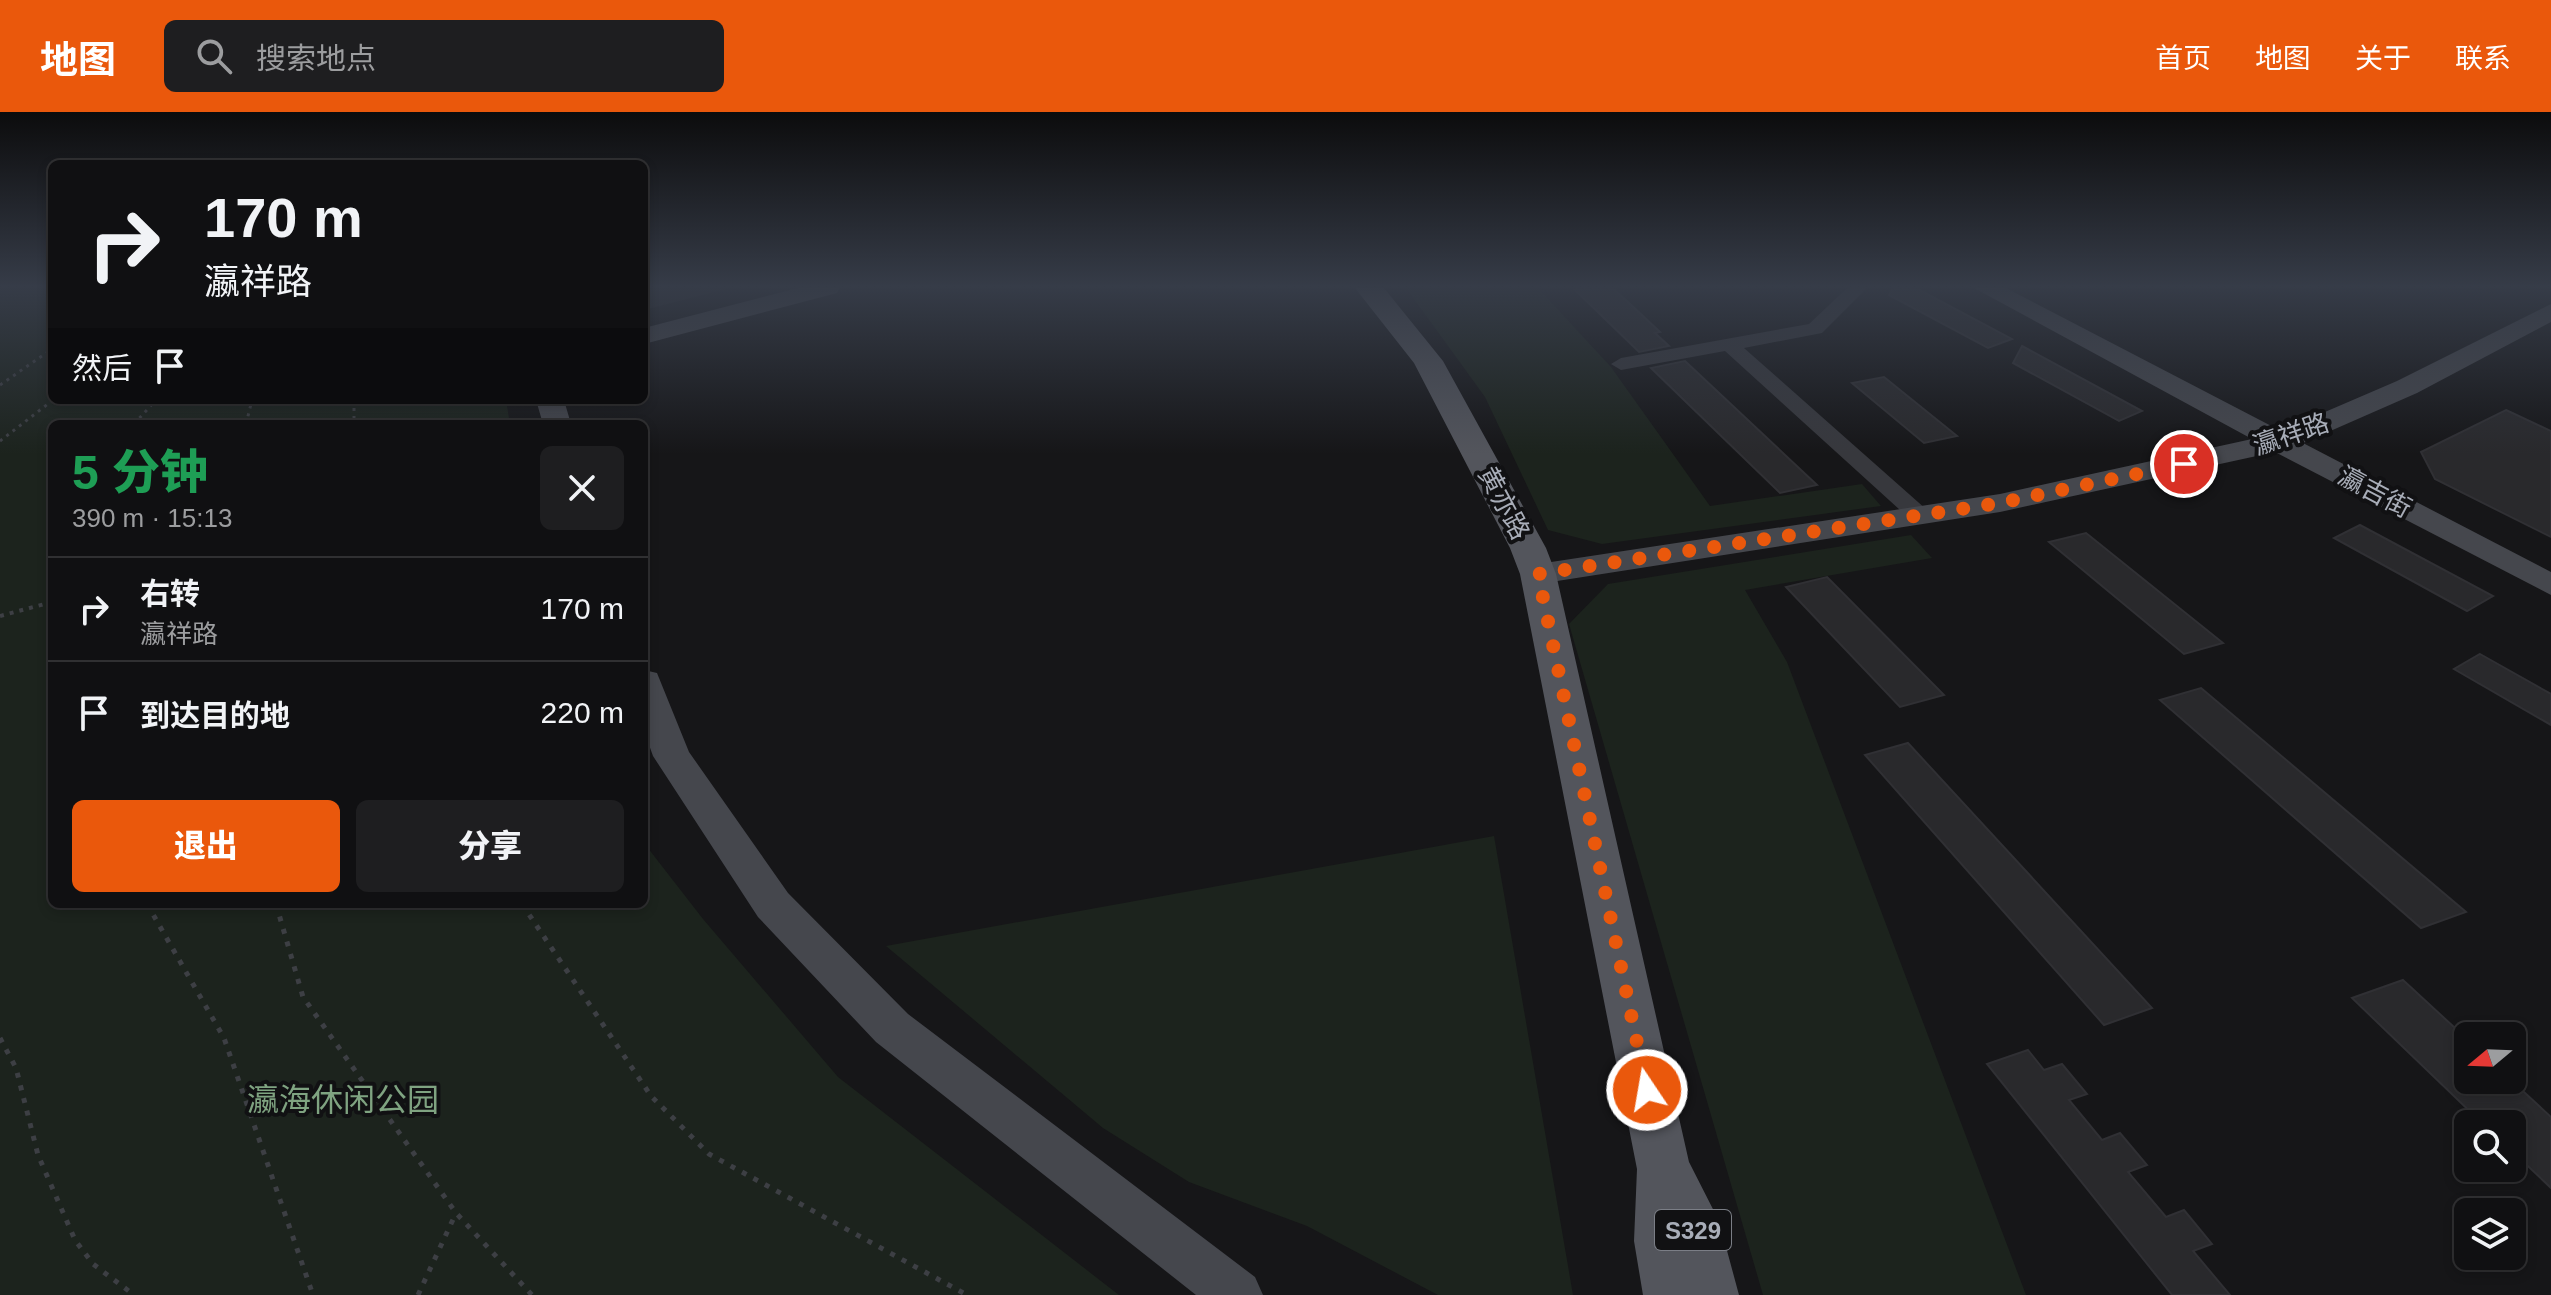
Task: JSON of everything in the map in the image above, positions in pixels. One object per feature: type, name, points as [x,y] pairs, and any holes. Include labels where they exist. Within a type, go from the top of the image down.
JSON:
[{"type":"main road","name":"黄亦路","points":[[1414,343],[1428,361],[1528,548],[1538,574],[1664,1169],[1662,1241],[1672,1295]]},
{"type":"main road","name":"黄亦路","points":[[1664,1169],[1691,1221],[1710,1295]]},
{"type":"street","points":[[1621,364],[1745,343]]},
{"type":"street","name":"瀛吉街","points":[[2091,343],[2551,585]]},
{"type":"street","name":"瀛祥路","points":[[1538,574],[2000,503],[2280,442],[2407,387],[2491,343]]},
{"type":"street","points":[[1731,346],[1919,515]]},
{"type":"street","points":[[648,693],[672,756],[773,905],[892,1028],[1220,1283],[1261,1295]]},
{"type":"path","points":[[0,385],[48,352]]},
{"type":"path","points":[[0,441],[48,404]]},
{"type":"path","points":[[138,420],[152,404]]},
{"type":"path","points":[[0,616],[48,603]]},
{"type":"path","points":[[149,908],[224,1038],[313,1295]]},
{"type":"path","points":[[277,908],[303,997],[456,1213],[532,1295]]},
{"type":"path","points":[[525,908],[663,1112],[709,1154],[967,1295]]},
{"type":"path","points":[[0,1038],[16,1068],[38,1155],[75,1240],[93,1264],[134,1295]]},
{"type":"path","points":[[418,1295],[456,1213]]},
{"type":"green space","name":"瀛海休闲公园","points":[[0,343],[48,343],[48,404],[507,404],[509,420],[48,420],[48,908],[648,908],[648,848],[703,919],[838,1077],[1119,1295],[0,1295]]},
{"type":"green space","points":[[1446,343],[1589,343],[1611,367],[1710,506],[1862,484],[1881,506],[1602,544],[1548,530],[1485,397]]},
{"type":"green space","points":[[1911,535],[1932,558],[1745,590],[1787,662],[2026,1295],[1763,1295],[1569,624],[1608,584]]},
{"type":"green space","points":[[1494,836],[1573,1295],[1438,1295],[1307,1226],[1189,1182],[1103,1128],[886,946]]},
{"type":"building","points":[[1630,343],[1666,343],[1669,346],[1639,352]]},
{"type":"building","points":[[1979,343],[2001,343],[1988,348]]},
{"type":"building","points":[[2022,346],[2142,411],[2119,421],[2013,363]]},
{"type":"building","points":[[1685,361],[1817,485],[1780,493],[1651,368]]},
{"type":"building","points":[[1884,377],[1957,436],[1924,443],[1852,383]]},
{"type":"building","points":[[2506,410],[2551,431],[2551,537],[2435,479],[2421,452]]},
{"type":"building","points":[[2360,525],[2493,596],[2467,611],[2334,538]]},
{"type":"building","points":[[2086,533],[2223,643],[2184,654],[2049,542]]},
{"type":"building","points":[[1827,577],[1944,695],[1900,707],[1786,587]]},
{"type":"building","points":[[2480,654],[2551,694],[2551,725],[2454,669]]},
{"type":"building","points":[[2201,688],[2466,912],[2421,928],[2160,700]]},
{"type":"building","points":[[1908,743],[2152,1008],[2104,1025],[1865,755]]},
{"type":"building","points":[[2403,980],[2454,1027],[2454,1094],[2526,1094],[2551,1117],[2551,1188],[2526,1164],[2526,1110],[2468,1110],[2352,998]]},
{"type":"building","points":[[2028,1050],[2044,1070],[2062,1064],[2087,1094],[2069,1100],[2102,1140],[2120,1133],[2147,1165],[2128,1172],[2166,1217],[2184,1210],[2212,1244],[2193,1251],[2230,1295],[2172,1295],[1987,1064]]},
{"type":"route","points":[[1647,1090],[1538,574],[2000,503],[2184,464]]}]
